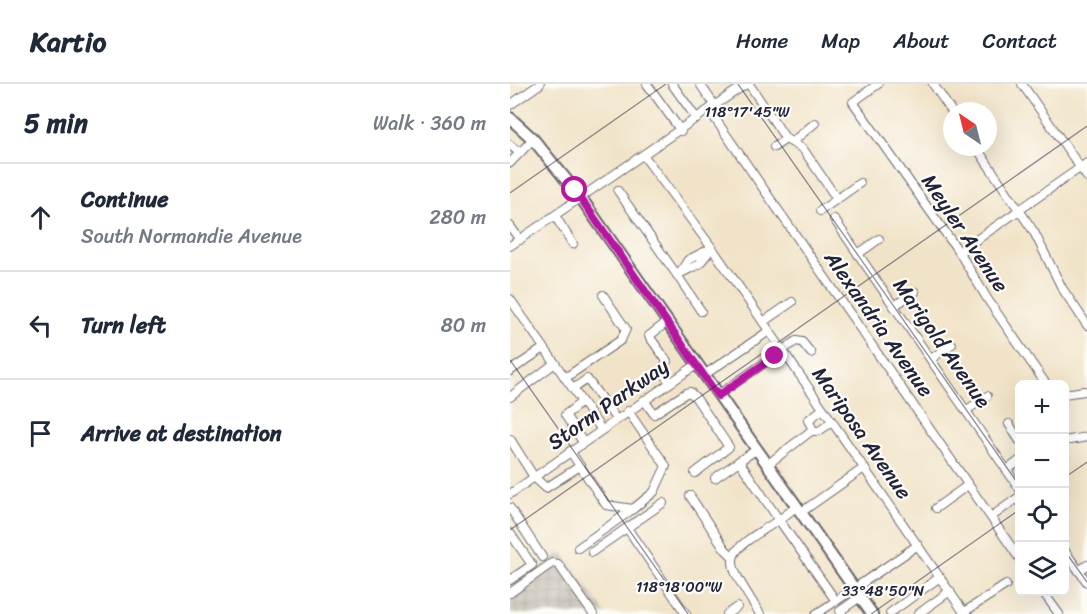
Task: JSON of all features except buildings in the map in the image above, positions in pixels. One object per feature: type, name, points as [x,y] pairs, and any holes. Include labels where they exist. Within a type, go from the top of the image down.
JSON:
[{"type":"main road","points":[[510,118],[533,139],[581,198],[872,614]]},
{"type":"street","points":[[510,105],[540,84]]},
{"type":"street","points":[[647,84],[681,131]]},
{"type":"street","points":[[672,84],[697,119]]},
{"type":"street","name":"Alexandria Avenue","points":[[700,84],[712,108],[1015,551]]},
{"type":"street","points":[[510,246],[748,84],[789,141],[803,149],[837,199]]},
{"type":"street","name":"Meyler Avenue","points":[[878,84],[853,102],[959,252],[988,300],[1043,380]]},
{"type":"street","points":[[933,84],[945,102]]},
{"type":"street","points":[[1022,84],[1084,166],[1087,177]]},
{"type":"street","points":[[774,147],[789,141],[815,123]]},
{"type":"street","points":[[510,163],[533,139]]},
{"type":"street","points":[[510,145],[520,153]]},
{"type":"street","name":"Mariposa Avenue","points":[[644,156],[712,248],[965,613]]},
{"type":"street","points":[[982,156],[1019,210],[1087,326]]},
{"type":"street","points":[[959,252],[1084,166]]},
{"type":"street","points":[[820,211],[860,183]]},
{"type":"street","points":[[618,192],[679,273],[701,311]]},
{"type":"street","points":[[555,216],[573,244]]},
{"type":"street","name":"Marigold Avenue","points":[[834,219],[1015,481]]},
{"type":"street","points":[[510,226],[520,240]]},
{"type":"street","points":[[858,254],[879,239]]},
{"type":"street","points":[[679,273],[699,264],[712,248]]},
{"type":"street","points":[[894,306],[915,292]]},
{"type":"street","points":[[565,378],[621,340],[626,329],[603,295]]},
{"type":"street","points":[[510,299],[601,429]]},
{"type":"street","points":[[763,322],[792,302]]},
{"type":"street","points":[[1078,313],[1087,307]]},
{"type":"street","points":[[667,322],[649,336],[667,361],[662,372],[670,382]]},
{"type":"street","points":[[704,375],[769,331]]},
{"type":"street","points":[[718,396],[799,340],[811,353]]},
{"type":"street","points":[[931,359],[952,344]]},
{"type":"street","points":[[510,371],[544,348]]},
{"type":"street","points":[[510,397],[555,363]]},
{"type":"street","name":"Storm Parkway","points":[[510,494],[696,365]]},
{"type":"street","points":[[573,389],[587,379],[616,419]]},
{"type":"street","points":[[1069,393],[1084,391]]},
{"type":"street","points":[[644,400],[654,414],[686,393],[690,392],[696,399],[729,447],[695,473]]},
{"type":"street","points":[[967,410],[987,396]]},
{"type":"street","points":[[582,402],[565,415],[583,442]]},
{"type":"street","points":[[813,430],[808,420],[823,409]]},
{"type":"street","points":[[578,548],[654,492],[666,466],[628,411]]},
{"type":"street","points":[[767,465],[813,430],[819,430],[832,422]]},
{"type":"street","points":[[1009,424],[1016,434]]},
{"type":"street","points":[[1069,440],[1087,437]]},
{"type":"street","points":[[510,439],[534,477],[546,488],[580,465]]},
{"type":"street","points":[[715,478],[756,450]]},
{"type":"street","points":[[570,451],[606,506],[633,509]]},
{"type":"street","points":[[740,461],[836,601]]},
{"type":"street","points":[[1007,470],[1015,465]]},
{"type":"street","points":[[760,614],[733,572],[732,556],[741,544],[864,468]]},
{"type":"street","points":[[936,508],[968,485]]},
{"type":"street","points":[[690,496],[732,556]]},
{"type":"street","points":[[992,517],[1015,501]]},
{"type":"street","points":[[592,552],[663,503]]},
{"type":"street","points":[[510,508],[542,556]]},
{"type":"street","points":[[627,528],[686,614]]},
{"type":"street","points":[[510,533],[532,565],[510,580]]},
{"type":"street","points":[[839,613],[857,593],[918,545]]},
{"type":"street","points":[[1069,556],[1087,582]]},
{"type":"street","points":[[510,593],[552,563],[558,564],[593,614]]},
{"type":"street","points":[[1079,571],[1087,565]]},
{"type":"street","points":[[890,613],[940,577]]},
{"type":"street","points":[[965,613],[1006,585]]},
{"type":"street","points":[[918,614],[950,591]]},
{"type":"street","points":[[816,614],[836,601],[857,593]]},
{"type":"street","points":[[1046,596],[1059,614]]},
{"type":"street","points":[[727,614],[738,607]]},
{"type":"shaded area","points":[[562,552],[606,614],[510,614],[510,587]]},
{"type":"route","points":[[575,190],[718,396],[775,356]]}]
